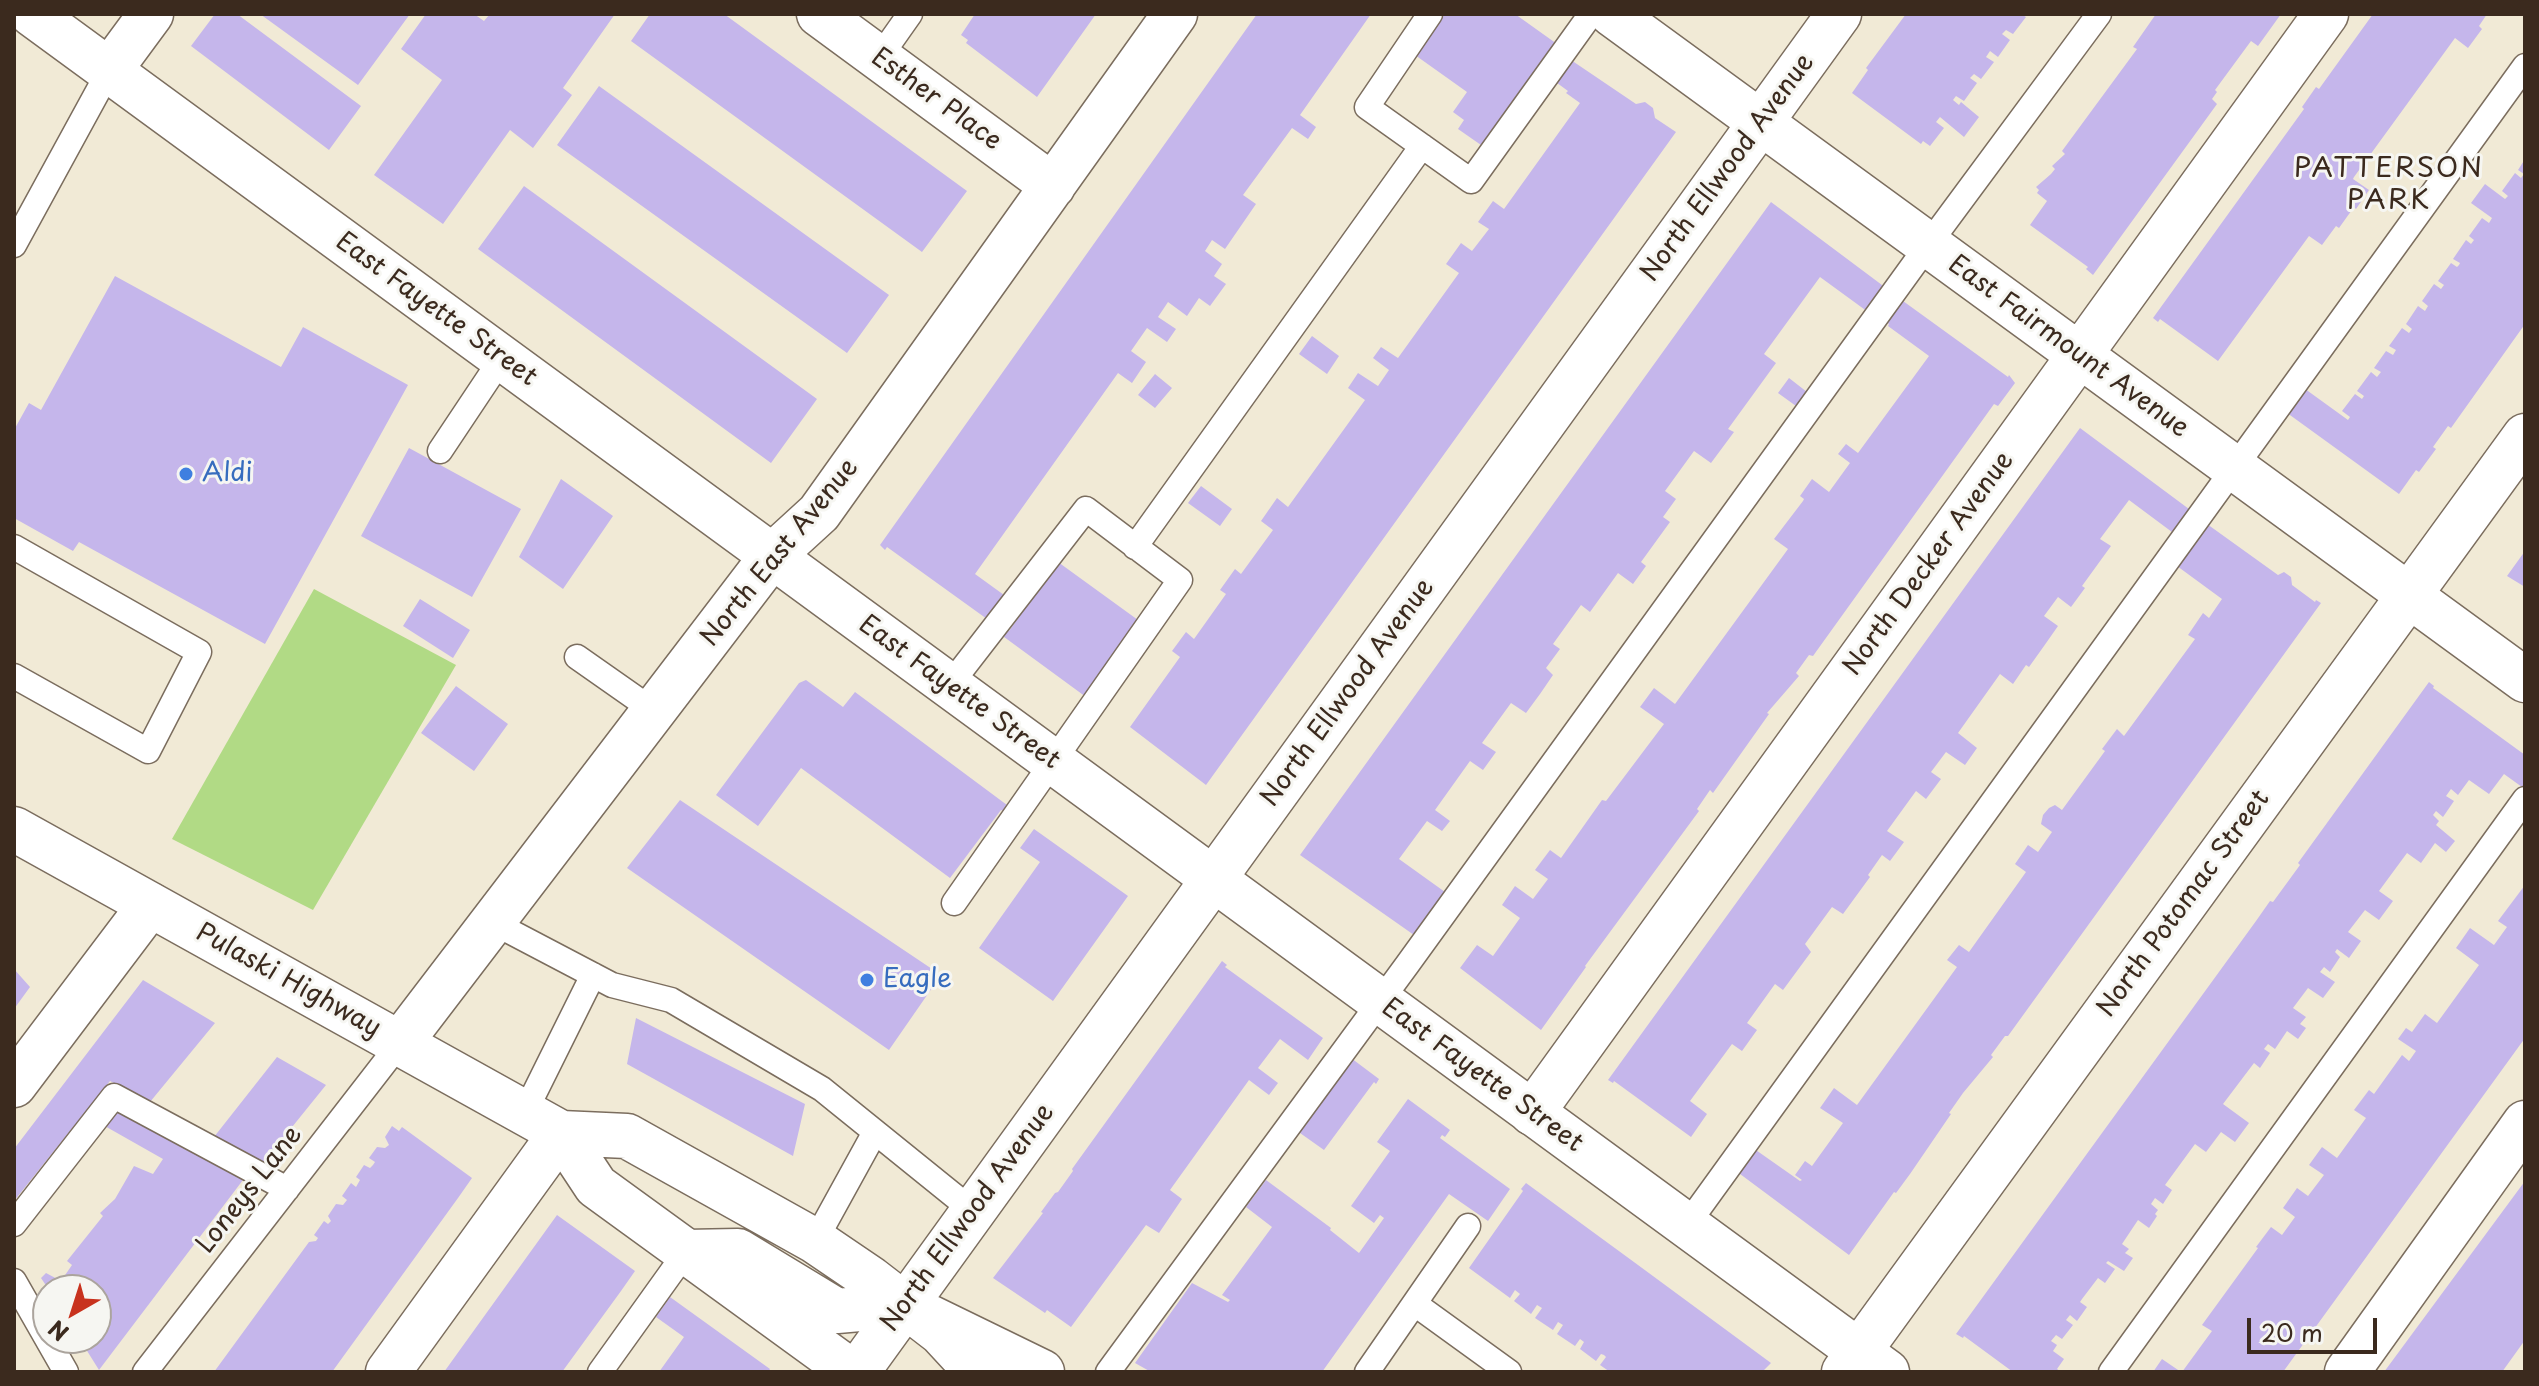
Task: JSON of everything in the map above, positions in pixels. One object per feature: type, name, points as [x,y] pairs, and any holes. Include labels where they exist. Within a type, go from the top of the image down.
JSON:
[{"type":"street","name":"East Fayette Street","points":[[32,14],[1686,1226],[1863,1365]]},
{"type":"street","points":[[109,71],[151,14]]},
{"type":"street","name":"Esther Place","points":[[819,14],[1053,186]]},
{"type":"street","name":"North East Avenue","points":[[400,1043],[772,556],[819,513],[1175,14]]},
{"type":"street","name":"East Fairmount Avenue","points":[[1612,14],[2525,680]]},
{"type":"street","name":"North Ellwood Avenue","points":[[854,1372],[1839,14]]},
{"type":"street","name":"North Decker Avenue","points":[[1532,1113],[2326,14]]},
{"type":"street","name":"North Potomac Street","points":[[1863,1365],[2525,436]]},
{"type":"street","name":"Pulaski Highway","points":[[14,829],[543,1123],[627,1136],[815,1241],[905,1305],[1042,1372]]},
{"type":"street","points":[[14,1085],[150,905]]},
{"type":"street","points":[[388,1372],[543,1123]]},
{"type":"street","name":"Pulaski Highway","points":[[543,1123],[596,1186],[854,1372]]},
{"type":"street","points":[[2347,1372],[2525,1123]]},
{"type":"street","points":[[686,1252],[738,1251],[837,1311],[905,1305],[941,1333],[977,1372]]},
{"type":"lane","points":[[879,58],[910,14]]},
{"type":"lane","points":[[1430,14],[1367,107],[1471,181],[1591,14]]},
{"type":"lane","points":[[1108,1372],[2099,14]]},
{"type":"lane","points":[[1686,1226],[2525,66]]},
{"type":"lane","points":[[14,245],[109,71]]},
{"type":"lane","points":[[1135,547],[1422,146]]},
{"type":"lane","points":[[440,451],[502,358]]},
{"type":"lane","points":[[949,686],[1086,509],[1180,580],[954,903]]},
{"type":"lane","points":[[14,547],[199,652],[148,751],[14,676]]},
{"type":"lane","points":[[577,657],[654,711]]},
{"type":"lane","points":[[2111,1372],[2525,799]]},
{"type":"lane","points":[[492,922],[612,985],[671,1000],[822,1089],[973,1211]]},
{"type":"lane","points":[[543,1123],[593,975]]},
{"type":"lane","name":"Loneys Lane","points":[[145,1372],[400,1043]]},
{"type":"lane","points":[[14,1224],[114,1096],[287,1189]]},
{"type":"lane","points":[[815,1241],[875,1132]]},
{"type":"lane","points":[[1367,1372],[1468,1226]]},
{"type":"lane","points":[[600,1372],[686,1252]]},
{"type":"lane","points":[[14,1281],[66,1372]]},
{"type":"lane","points":[[1415,1304],[1509,1372]]},
{"type":"green space","points":[[314,589],[456,665],[313,910],[172,839]]},
{"type":"building","points":[[215,14],[237,14],[361,106],[329,150],[191,46]]},
{"type":"building","points":[[260,14],[410,14],[358,85]]},
{"type":"building","points":[[426,14],[474,14],[484,21],[490,14],[615,14],[563,88],[572,95],[533,148],[510,130],[443,224],[374,175],[442,80],[401,49]]},
{"type":"building","points":[[650,14],[724,14],[967,191],[922,252],[631,41]]},
{"type":"building","points":[[975,14],[1096,14],[1037,97],[966,43],[968,40],[961,35]]},
{"type":"building","points":[[1257,14],[1371,14],[1300,115],[1316,127],[1308,139],[1292,128],[1243,195],[1256,204],[1225,249],[1212,240],[1205,251],[1222,264],[1214,276],[1226,284],[1210,306],[1199,298],[1187,316],[1168,302],[1158,317],[1176,329],[1167,342],[1147,328],[1131,351],[1146,362],[1132,383],[1118,373],[975,574],[1004,595],[987,619],[880,545]]},
{"type":"building","points":[[1445,14],[1515,14],[1557,44],[1552,51],[1550,49],[1481,145],[1458,129],[1464,120],[1453,112],[1467,92],[1415,55]]},
{"type":"building","points":[[1906,14],[2021,14],[2026,17],[2013,34],[2006,30],[2002,34],[2010,40],[1998,57],[1990,51],[1986,57],[1994,62],[1981,79],[1974,74],[1970,78],[1977,83],[1964,101],[1956,96],[1953,100],[1959,105],[1961,102],[1979,117],[1964,137],[1940,117],[1936,122],[1944,128],[1930,146],[1923,141],[1921,144],[1852,93],[1868,70],[1866,68]]},
{"type":"building","points":[[2156,14],[2281,14],[2258,46],[2251,41],[2215,90],[2217,92],[2212,99],[2217,104],[2093,275],[2086,269],[2088,267],[2030,225],[2047,201],[2037,193],[2039,190],[2036,187],[2055,169],[2052,166],[2065,154],[2062,151],[2137,49],[2133,47]]},
{"type":"building","points":[[2373,14],[2487,14],[2479,26],[2482,29],[2468,48],[2455,38],[2354,177],[2369,190],[2356,209],[2354,207],[2339,228],[2336,226],[2322,245],[2309,236],[2218,361],[2160,319],[2158,322],[2153,318],[2304,109],[2302,107],[2316,87],[2319,89]]},
{"type":"building","points":[[1568,58],[1636,104],[1645,102],[1653,108],[1655,118],[1676,132],[1206,785],[1130,727],[1180,657],[1172,651],[1186,632],[1194,639],[1226,594],[1220,590],[1235,569],[1241,574],[1273,530],[1261,521],[1277,498],[1288,507],[1365,400],[1348,388],[1358,373],[1378,386],[1389,370],[1373,358],[1381,347],[1398,358],[1459,273],[1446,264],[1461,243],[1472,251],[1489,229],[1478,222],[1493,201],[1504,209],[1580,103],[1553,80]]},
{"type":"building","points":[[599,86],[889,295],[847,353],[557,145]]},
{"type":"building","points":[[2525,159],[2525,324],[2451,428],[2448,426],[2419,472],[2416,470],[2399,494],[2283,410],[2301,386],[2348,420],[2350,417],[2342,411],[2355,394],[2362,399],[2364,396],[2357,391],[2371,372],[2377,377],[2381,372],[2374,368],[2386,351],[2393,355],[2396,350],[2389,346],[2402,328],[2409,333],[2412,329],[2406,324],[2418,306],[2425,311],[2428,306],[2422,301],[2434,284],[2441,289],[2444,285],[2438,281],[2451,263],[2457,267],[2459,265],[2453,259],[2466,240],[2471,244],[2474,240],[2469,236],[2482,218],[2489,223],[2492,218],[2471,203],[2485,184],[2505,199],[2508,196],[2502,191],[2515,173],[2521,178],[2524,174],[2518,170]]},
{"type":"building","points":[[524,186],[817,399],[771,463],[478,249]]},
{"type":"building","points":[[1771,202],[1886,288],[1868,312],[1820,277],[1764,354],[1776,363],[1728,429],[1734,432],[1711,463],[1694,451],[1665,491],[1676,499],[1663,517],[1670,522],[1641,562],[1646,566],[1633,584],[1618,573],[1590,612],[1581,605],[1553,644],[1560,649],[1546,668],[1553,675],[1540,694],[1526,713],[1511,703],[1482,743],[1496,752],[1483,770],[1470,761],[1435,810],[1450,821],[1442,831],[1427,821],[1399,859],[1445,892],[1414,935],[1300,855]]},
{"type":"building","name":"Aldi","points":[[115,276],[281,367],[303,327],[408,385],[265,644],[79,542],[73,551],[14,518],[14,430],[29,403],[41,410]]},
{"type":"building","points":[[1899,301],[2009,375],[2015,383],[1998,406],[1994,404],[1813,656],[1809,655],[1796,673],[1799,676],[1767,713],[1713,793],[1710,790],[1697,809],[1699,811],[1541,1030],[1460,968],[1477,945],[1493,956],[1520,918],[1502,905],[1515,886],[1533,899],[1548,879],[1535,870],[1550,850],[1561,858],[1602,800],[1606,801],[1664,724],[1640,707],[1654,688],[1675,704],[1788,549],[1774,539],[1803,501],[1800,496],[1812,479],[1829,492],[1850,463],[1838,454],[1846,444],[1858,453],[1929,356],[1885,321]]},
{"type":"building","points":[[1312,336],[1339,356],[1327,374],[1299,354]]},
{"type":"building","points":[[1155,374],[1172,388],[1155,408],[1138,395]]},
{"type":"building","points":[[1789,378],[1807,392],[1796,406],[1778,393]]},
{"type":"building","points":[[2080,428],[2193,512],[2176,535],[2129,500],[2100,539],[2111,546],[2082,586],[2085,588],[2071,607],[2058,597],[2044,616],[2058,626],[2029,667],[2026,665],[2013,684],[2000,674],[1958,733],[1977,748],[1965,765],[1946,752],[1931,772],[1941,779],[1926,799],[1916,791],[1887,831],[1904,842],[1890,861],[1882,855],[1843,914],[1832,907],[1805,944],[1811,952],[1783,990],[1775,984],[1747,1023],[1757,1030],[1742,1051],[1732,1044],[1690,1101],[1707,1114],[1691,1137],[1614,1081],[1608,1080]]},
{"type":"building","points":[[409,448],[521,509],[472,597],[361,536]]},
{"type":"building","points":[[561,479],[613,516],[563,589],[519,557]]},
{"type":"building","points":[[1201,486],[1232,509],[1220,526],[1188,503]]},
{"type":"building","points":[[2207,524],[2278,575],[2284,572],[2291,577],[2292,585],[2321,603],[2008,1036],[1991,1055],[1993,1057],[1963,1093],[1910,1174],[1849,1255],[1736,1171],[1753,1148],[1802,1180],[1795,1175],[1805,1161],[1812,1166],[1843,1123],[1820,1108],[1834,1088],[1857,1105],[1957,967],[1947,960],[1959,945],[1969,952],[2026,872],[2015,864],[2028,845],[2038,852],[2052,832],[2041,824],[2043,815],[2055,805],[2062,810],[2105,751],[2102,749],[2117,729],[2124,736],[2195,639],[2188,635],[2203,613],[2209,618],[2222,599],[2177,566]]},
{"type":"building","points":[[2525,551],[2525,587],[2507,576]]},
{"type":"building","points":[[1058,562],[1138,620],[1088,689],[1090,691],[1086,697],[1000,634],[1005,628],[1009,631]]},
{"type":"building","points":[[420,599],[470,630],[453,658],[403,626]]},
{"type":"building","points":[[806,680],[843,707],[855,692],[1007,805],[950,878],[801,768],[758,826],[716,795],[799,683]]},
{"type":"building","points":[[2429,682],[2525,755],[2525,783],[2522,787],[2504,774],[2489,794],[2469,780],[2458,795],[2451,789],[2446,796],[2454,801],[2443,817],[2436,811],[2433,815],[2439,821],[2436,825],[2455,841],[2446,852],[2435,843],[2421,863],[2407,853],[2379,891],[2393,901],[2379,920],[2365,910],[2348,932],[2361,941],[2349,958],[2337,949],[2335,952],[2340,957],[2330,972],[2324,967],[2320,972],[2335,982],[2323,998],[2308,988],[2293,1008],[2306,1017],[2300,1024],[2306,1028],[2298,1039],[2287,1031],[2275,1049],[2268,1044],[2264,1049],[2270,1053],[2260,1068],[2254,1063],[2223,1104],[2249,1123],[2235,1142],[2221,1132],[2206,1152],[2195,1144],[2165,1185],[2172,1190],[2163,1204],[2155,1198],[2151,1204],[2158,1210],[2149,1228],[2138,1220],[2122,1244],[2129,1249],[2125,1253],[2133,1258],[2124,1271],[2108,1261],[2106,1263],[2115,1269],[2105,1283],[2098,1278],[2082,1299],[2080,1302],[2087,1307],[2077,1321],[2070,1315],[2066,1320],[2073,1325],[2062,1339],[2056,1335],[2051,1341],[2057,1345],[2053,1351],[2064,1359],[2057,1369],[2061,1372],[2013,1372],[1964,1336],[1956,1334],[2270,901],[2273,902],[2300,865],[2298,863]]},
{"type":"building","points":[[456,686],[508,724],[474,771],[421,733]]},
{"type":"building","points":[[680,800],[941,975],[889,1050],[627,868]]},
{"type":"building","points":[[1034,829],[1128,896],[1053,1001],[979,948],[1040,862],[1020,848]]},
{"type":"building","points":[[2525,885],[2525,1038],[2283,1372],[2182,1372],[2212,1331],[2202,1325],[2256,1247],[2271,1227],[2282,1235],[2295,1217],[2283,1208],[2297,1188],[2308,1196],[2324,1175],[2309,1165],[2322,1147],[2337,1158],[2366,1118],[2354,1110],[2369,1090],[2374,1094],[2402,1055],[2409,1061],[2416,1051],[2398,1039],[2406,1028],[2412,1032],[2425,1014],[2437,1023],[2479,965],[2456,948],[2470,928],[2494,945],[2507,927],[2498,921]]},
{"type":"building","points":[[1222,961],[1227,965],[1225,967],[1323,1038],[1308,1060],[1280,1039],[1258,1068],[1278,1083],[1269,1095],[1249,1080],[1170,1190],[1182,1199],[1159,1233],[1146,1225],[1071,1327],[993,1278],[1043,1213]]},
{"type":"building","points":[[14,969],[30,987],[14,1009]]},
{"type":"building","points":[[143,980],[215,1023],[150,1102],[110,1081],[14,1201],[14,1149]]},
{"type":"building","points":[[636,1018],[805,1104],[793,1156],[627,1064]]},
{"type":"building","points":[[277,1057],[326,1085],[263,1163],[214,1137]]},
{"type":"building","points":[[1351,1058],[1379,1079],[1324,1150],[1300,1133]]},
{"type":"building","points":[[1408,1099],[1450,1130],[1440,1138],[1510,1189],[1488,1221],[1449,1194],[1322,1372],[1151,1372],[1135,1363],[1192,1283],[1228,1302],[1230,1300],[1222,1295],[1272,1227],[1246,1207],[1266,1180],[1359,1253],[1384,1218],[1380,1215],[1374,1223],[1351,1206],[1390,1151],[1377,1142]]},
{"type":"building","points":[[115,1109],[246,1176],[112,1353],[112,1274],[66,1274],[72,1265],[67,1261],[103,1216],[100,1213],[115,1199],[134,1166],[153,1174],[163,1159],[103,1125]]},
{"type":"building","points":[[392,1126],[399,1131],[402,1127],[472,1178],[458,1198],[332,1372],[214,1372],[309,1242],[316,1241],[318,1238],[314,1235],[324,1221],[328,1224],[331,1221],[328,1216],[336,1204],[343,1205],[347,1200],[342,1196],[351,1183],[356,1187],[360,1180],[356,1177],[364,1165],[370,1168],[373,1165],[375,1162],[369,1158],[377,1147],[389,1145],[385,1137]]},
{"type":"building","points":[[2525,1181],[2525,1340],[2502,1372],[2384,1372]]},
{"type":"building","points":[[1526,1183],[1771,1363],[1762,1372],[1610,1372],[1600,1365],[1606,1357],[1604,1355],[1601,1354],[1596,1361],[1580,1349],[1584,1342],[1580,1339],[1575,1346],[1557,1334],[1563,1325],[1558,1322],[1553,1330],[1535,1318],[1542,1308],[1537,1305],[1531,1314],[1514,1301],[1520,1294],[1515,1290],[1510,1298],[1469,1268]]},
{"type":"building","points":[[557,1215],[635,1271],[621,1291],[562,1372],[444,1372]]},
{"type":"building","points":[[670,1297],[770,1369],[768,1372],[659,1372],[684,1337],[656,1317]]},
{"type":"building","points":[[89,1354],[111,1354],[99,1370]]},
{"type":"building","points":[[2162,1359],[2181,1372],[2153,1372]]},
{"type":"place","name":"Aldi","points":[[186,474]]},
{"type":"place","name":"Eagle","points":[[867,980]]},
{"type":"district","name":"PATTERSON PARK","points":[[2389,185]]}]
